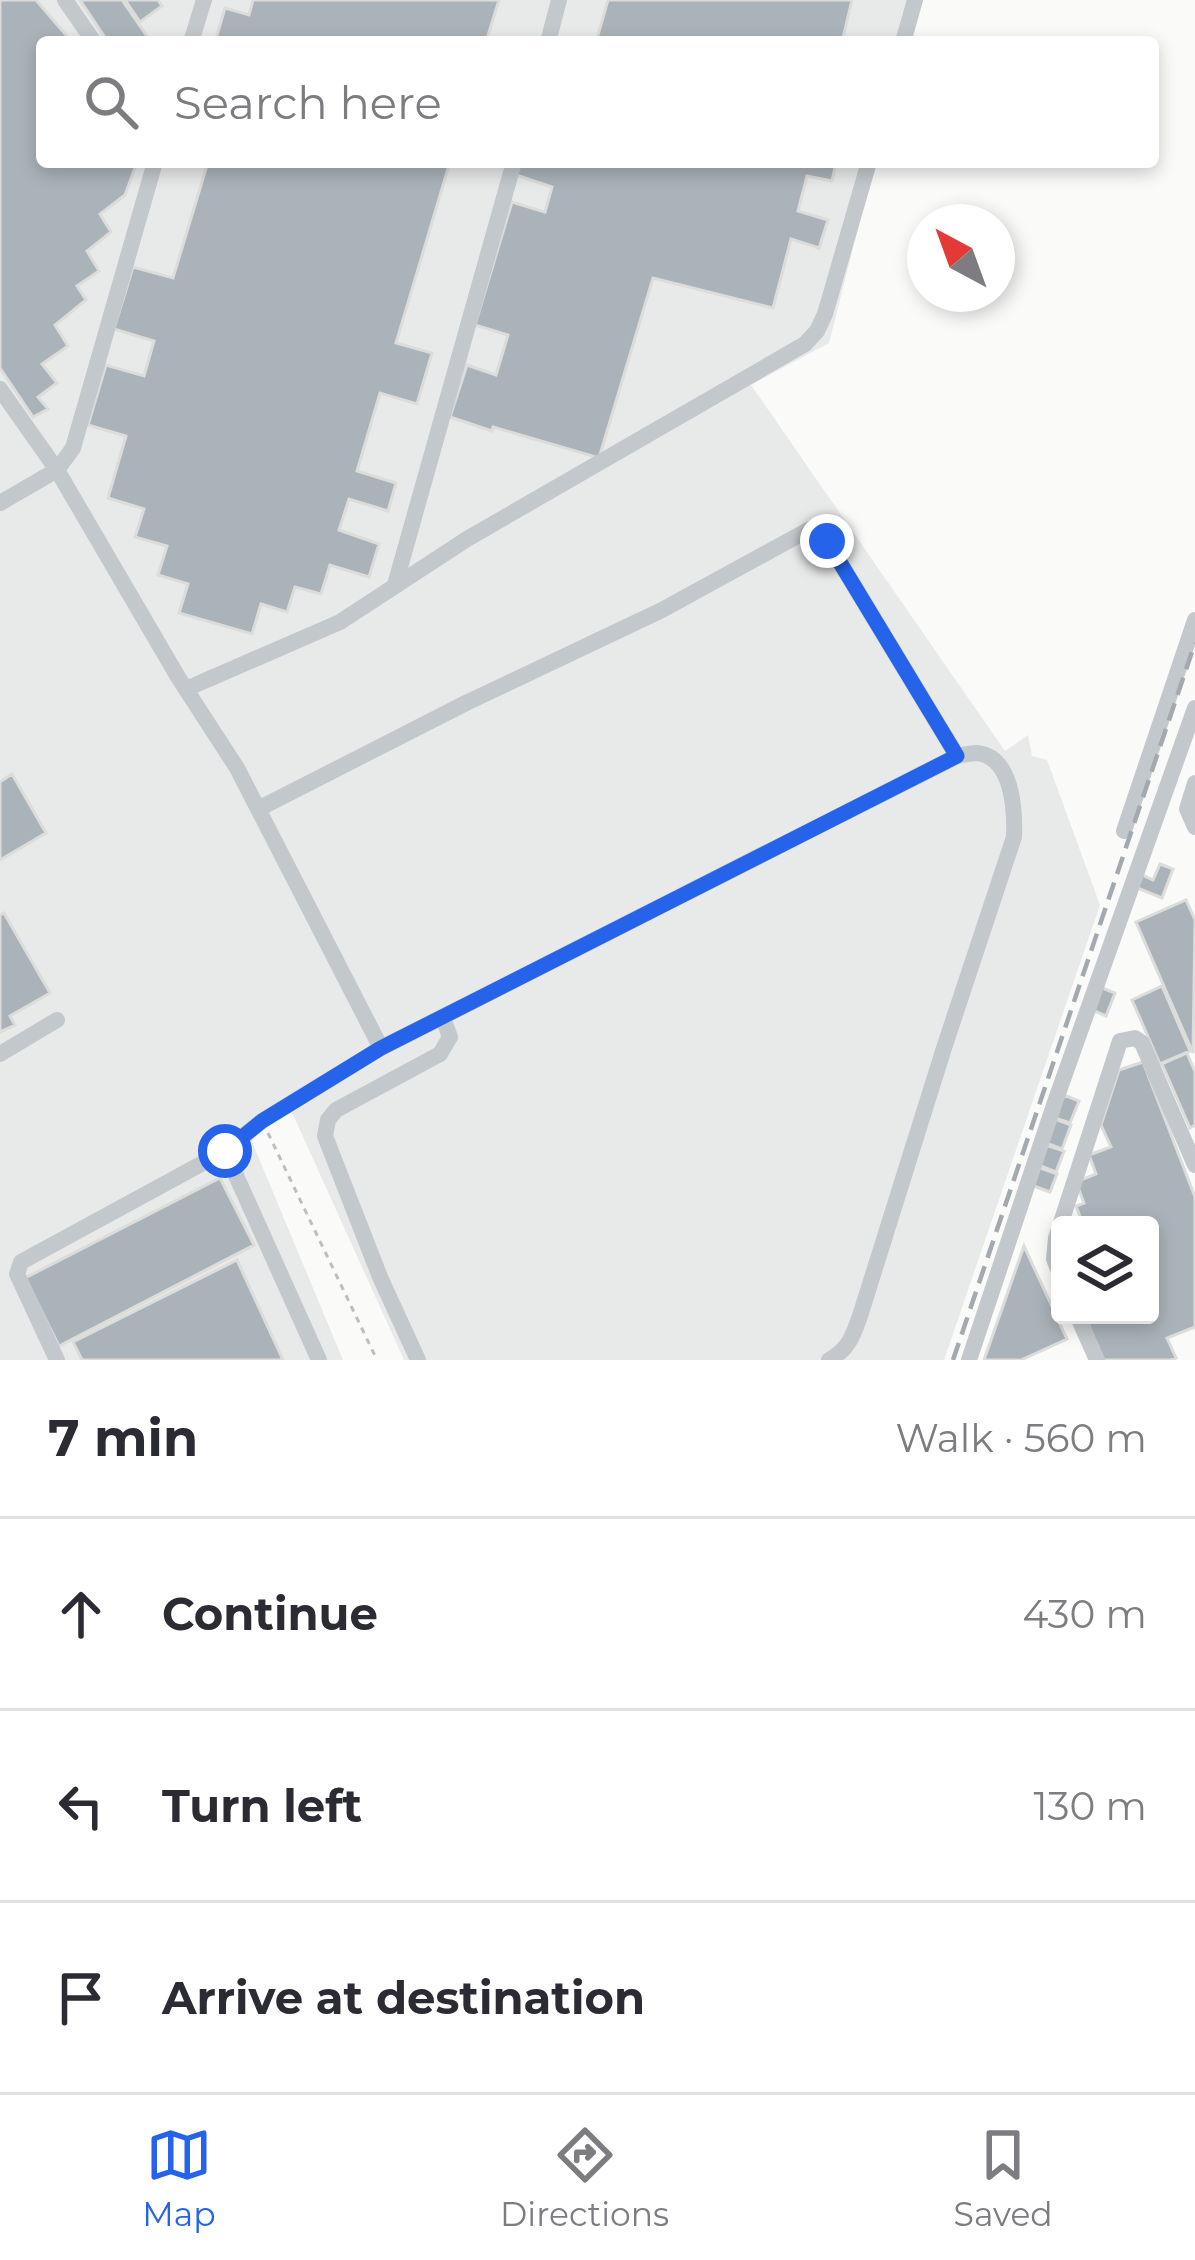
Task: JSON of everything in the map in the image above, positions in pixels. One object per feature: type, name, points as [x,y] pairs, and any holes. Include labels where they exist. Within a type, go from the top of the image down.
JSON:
[{"type":"street","points":[[65,0],[90,36]]},
{"type":"street","points":[[193,36],[204,0]]},
{"type":"street","points":[[550,36],[560,0]]},
{"type":"street","points":[[905,36],[915,0]]},
{"type":"street","points":[[0,503],[57,470],[73,448],[153,168]]},
{"type":"street","points":[[395,586],[512,168]]},
{"type":"street","points":[[186,689],[340,622],[467,539],[805,344],[825,314],[867,168]]},
{"type":"street","points":[[0,388],[57,470],[237,768],[381,1048]]},
{"type":"street","points":[[260,808],[662,610],[810,529],[827,541],[957,756]]},
{"type":"street","points":[[1124,831],[1195,620]]},
{"type":"street","points":[[969,1360],[1195,708]]},
{"type":"street","points":[[57,1360],[17,1274],[21,1262],[225,1151],[262,1121],[381,1048],[957,756],[978,753],[1004,772],[1015,804],[1014,837],[851,1340],[842,1354],[829,1360]]},
{"type":"street","points":[[1195,783],[1186,809],[1195,826]]},
{"type":"street","points":[[418,1360],[380,1277],[325,1128],[336,1110],[440,1054],[450,1037],[443,1018]]},
{"type":"street","points":[[0,1054],[57,1020]]},
{"type":"street","points":[[1063,1216],[1120,1041],[1135,1038],[1142,1043],[1195,1166]]},
{"type":"street","points":[[225,1151],[319,1360]]},
{"type":"street","points":[[1082,1324],[1097,1360]]},
{"type":"path","points":[[262,1121],[376,1360]]},
{"type":"shaded area","points":[[0,0],[915,0],[906,36],[36,36],[36,168],[873,168],[829,343],[751,385],[1005,751],[1028,735],[1032,756],[1047,760],[1100,905],[944,1360],[404,1360],[290,1108],[248,1132],[343,1360],[0,1360]]},
{"type":"building","points":[[0,0],[36,0],[67,36],[36,36],[36,168],[135,168],[125,195],[100,214],[111,232],[87,251],[99,271],[77,286],[86,300],[55,325],[68,346],[42,364],[57,383],[38,397],[48,409],[33,417],[0,368]]},
{"type":"building","points":[[80,0],[122,0],[147,36],[104,36]]},
{"type":"building","points":[[125,0],[158,0],[162,6],[140,22]]},
{"type":"building","points":[[253,0],[499,0],[488,36],[217,36],[225,8],[249,15]]},
{"type":"building","points":[[608,0],[852,0],[843,36],[598,36]]},
{"type":"building","points":[[206,168],[448,168],[396,343],[432,353],[417,404],[380,393],[357,471],[396,483],[388,511],[349,499],[339,530],[379,544],[369,577],[330,565],[321,594],[295,587],[287,612],[261,604],[252,634],[179,613],[188,584],[158,575],[167,546],[135,537],[144,509],[108,498],[126,436],[88,425],[106,365],[144,376],[154,341],[114,329],[133,267],[173,278]]},
{"type":"building","points":[[518,168],[835,168],[832,181],[807,176],[798,211],[828,220],[819,248],[791,239],[773,308],[653,278],[599,458],[450,417],[467,365],[496,375],[508,335],[475,325],[512,202],[545,212],[552,187],[516,175]]},
{"type":"building","points":[[12,774],[46,833],[0,860],[0,782]]},
{"type":"building","points":[[1160,864],[1173,869],[1162,898],[1135,887],[1140,874],[1153,880]]},
{"type":"building","points":[[1186,900],[1195,920],[1193,1053],[1136,922]]},
{"type":"building","points":[[4,913],[50,993],[10,1016],[15,1025],[0,1032],[0,915]]},
{"type":"building","points":[[1162,986],[1190,1051],[1160,1064],[1132,1000]]},
{"type":"building","points":[[1100,987],[1115,993],[1106,1016],[1092,1010]]},
{"type":"building","points":[[1187,1053],[1195,1072],[1195,1125],[1190,1128],[1162,1064]]},
{"type":"building","points":[[1143,1062],[1195,1197],[1195,1327],[1167,1338],[1176,1358],[1171,1360],[1102,1360],[1088,1324],[1159,1324],[1159,1216],[1080,1216],[1076,1206],[1084,1203],[1076,1182],[1096,1174],[1089,1155],[1111,1147],[1101,1125],[1119,1070]]},
{"type":"building","points":[[1064,1095],[1079,1101],[1070,1123],[1055,1118]]},
{"type":"building","points":[[1055,1119],[1071,1125],[1062,1149],[1046,1143]]},
{"type":"building","points":[[1046,1145],[1064,1151],[1056,1172],[1038,1165]]},
{"type":"building","points":[[1038,1167],[1057,1174],[1050,1192],[1031,1185]]},
{"type":"building","points":[[220,1178],[254,1245],[59,1346],[25,1278]]},
{"type":"building","points":[[1024,1246],[1051,1304],[1051,1324],[1060,1324],[1067,1339],[1021,1360],[984,1360]]},
{"type":"building","points":[[237,1260],[283,1360],[82,1360],[73,1342]]},
{"type":"railway","points":[[953,1360],[1195,643]]},
{"type":"route","points":[[225,1151],[262,1121],[381,1048],[957,756],[827,541]]}]
